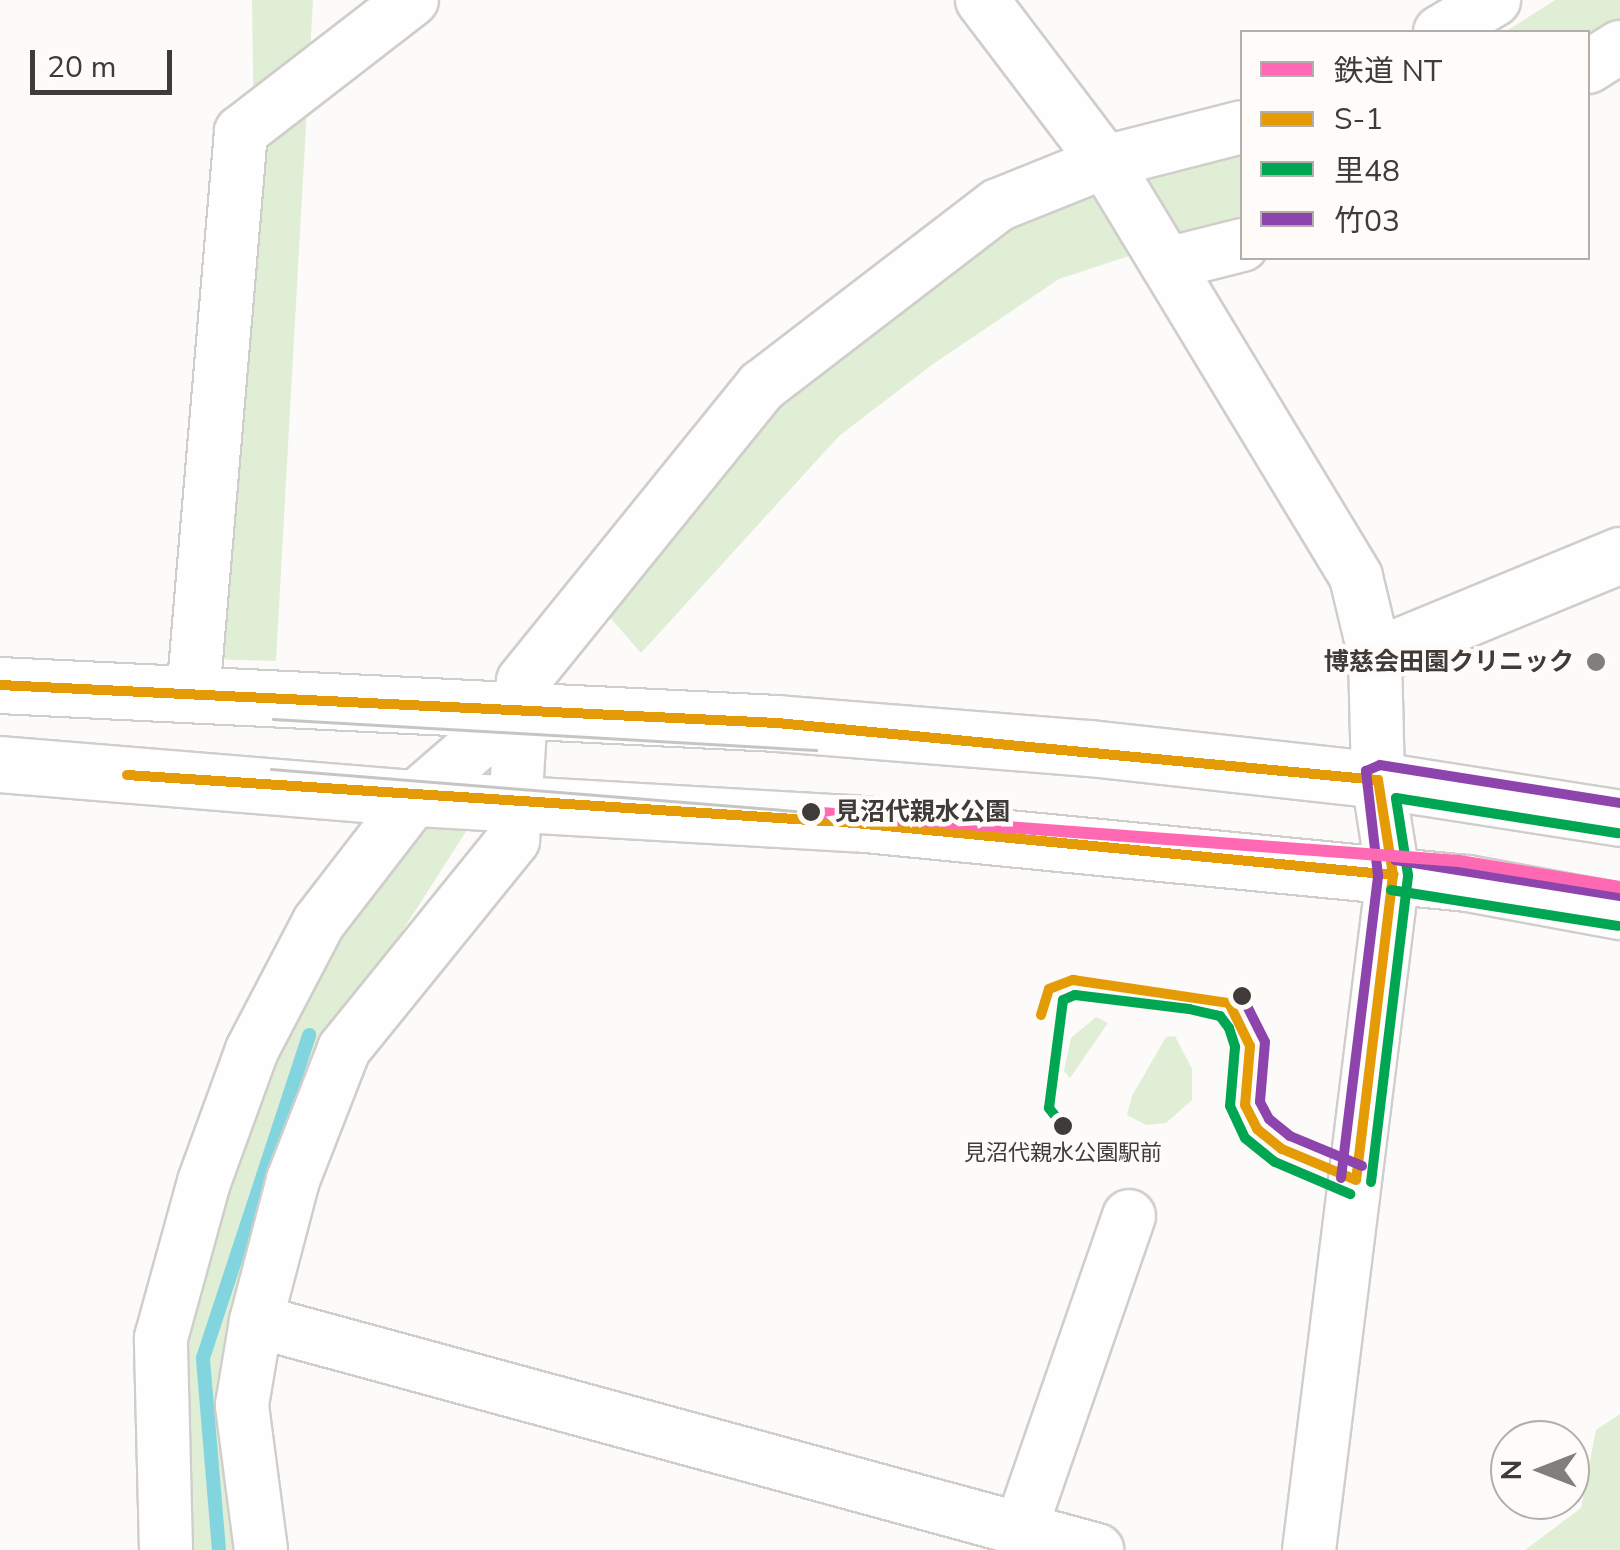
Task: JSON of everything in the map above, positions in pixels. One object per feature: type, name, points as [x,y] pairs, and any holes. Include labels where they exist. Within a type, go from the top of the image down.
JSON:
[{"type":"main road","points":[[1375,656],[1620,556]]},
{"type":"main road","points":[[0,684],[519,708],[1070,746],[1378,780],[1620,818]]},
{"type":"main road","points":[[0,764],[414,798],[855,823],[1393,874],[1620,911]]},
{"type":"street","points":[[193,695],[241,132],[412,0]]},
{"type":"street","points":[[982,0],[1105,162],[1356,577],[1375,656],[1378,780],[1393,874],[1309,1550]]},
{"type":"street","points":[[1443,30],[1494,0]]},
{"type":"street","points":[[1590,66],[1620,47]]},
{"type":"street","points":[[261,1550],[242,1405],[256,1321],[293,1180],[344,1048],[513,840],[523,681],[762,386],[998,205],[1105,162],[1240,128]]},
{"type":"street","points":[[1167,264],[1240,246]]},
{"type":"street","points":[[166,1550],[162,1338],[204,1182],[252,1050],[318,922],[414,798],[519,708]]},
{"type":"street","points":[[1021,1528],[1129,1216]]},
{"type":"street","points":[[256,1321],[1096,1550]]},
{"type":"green space","points":[[252,0],[313,0],[276,661],[211,659],[254,145]]},
{"type":"green space","points":[[1555,0],[1620,0],[1620,26],[1590,44],[1590,30],[1508,30]]},
{"type":"green space","points":[[1240,138],[1240,220],[1059,279],[933,364],[839,436],[641,653],[599,605],[766,410],[914,303],[1009,224]]},
{"type":"green space","points":[[421,815],[474,819],[348,1016],[282,1178],[250,1550],[184,1550],[175,1341],[264,1054]]},
{"type":"green space","points":[[1096,1017],[1108,1023],[1070,1078],[1064,1071],[1071,1038]]},
{"type":"green space","points":[[1175,1036],[1192,1069],[1192,1100],[1166,1123],[1146,1125],[1127,1115],[1132,1096],[1166,1037]]},
{"type":"green space","points":[[1620,1414],[1620,1550],[1525,1550],[1565,1520],[1590,1520],[1590,1461],[1596,1430]]},
{"type":"waterway","points":[[219,1550],[203,1358],[309,1035]]},
{"type":"tram line","points":[[273,719],[816,750]]},
{"type":"tram line","points":[[271,769],[808,812]]},
{"type":"rail line","name":"NT","points":[[808,812],[1459,861],[1620,887]]},
{"type":"transit line","name":"S-1","points":[[0,685],[777,723],[1378,780],[1393,875],[1356,1180]]},
{"type":"transit line","name":"竹03","points":[[1341,1178],[1378,875],[1366,771],[1380,765],[1620,803]]},
{"type":"transit line","name":"S-1","points":[[127,775],[855,823],[1393,875]]},
{"type":"transit line","name":"里48","points":[[1371,1182],[1408,875],[1396,798],[1618,833]]},
{"type":"transit line","name":"竹03","points":[[1395,860],[1620,896]]},
{"type":"transit line","name":"里48","points":[[1391,890],[1618,926]]},
{"type":"transit line","name":"S-1","points":[[1041,1015],[1049,989],[1073,980],[1229,1003],[1250,1046],[1245,1105],[1257,1129],[1282,1149],[1356,1180]]},
{"type":"transit line","name":"里48","points":[[1063,1126],[1049,1108],[1063,1000],[1075,995],[1220,1016],[1235,1047],[1230,1106],[1245,1138],[1275,1162],[1350,1194]]},
{"type":"transit line","name":"竹03","points":[[1242,996],[1265,1042],[1260,1102],[1269,1119],[1290,1136],[1362,1166]]},
{"type":"place","name":"博慈会田園クリニック","points":[[1596,662]]},
{"type":"place","name":"見沼代親水公園","points":[[811,812]]},
{"type":"place","name":"見沼代親水公園駅前","points":[[1063,1126]]}]
